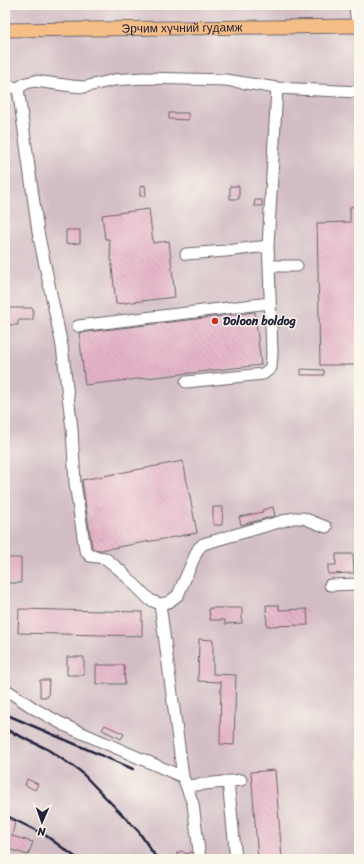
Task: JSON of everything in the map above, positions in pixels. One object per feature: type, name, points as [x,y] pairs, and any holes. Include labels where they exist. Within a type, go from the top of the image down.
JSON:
[{"type":"main road","name":"Эрчим хүчний гудамж","points":[[5,30],[358,26]]},
{"type":"lane","points":[[355,5],[358,26]]},
{"type":"lane","points":[[5,86],[18,88],[26,83],[35,81],[84,87],[114,80],[132,78],[226,80],[276,88],[359,92]]},
{"type":"lane","points":[[18,88],[38,232],[62,346],[72,429],[75,482],[85,550],[90,556],[105,558],[121,571],[150,600],[160,604],[169,602],[178,595],[198,549],[203,544],[293,518],[303,518],[326,527]]},
{"type":"lane","points":[[186,382],[263,374],[272,368],[268,246],[276,88]]},
{"type":"lane","points":[[186,254],[268,246]]},
{"type":"lane","points":[[269,266],[297,266]]},
{"type":"lane","points":[[78,326],[270,303]]},
{"type":"lane","points":[[330,585],[359,584]]},
{"type":"lane","points":[[160,604],[185,782],[194,810],[200,859]]},
{"type":"lane","points":[[5,689],[35,709],[66,726],[185,782],[241,780]]},
{"type":"lane","points":[[228,781],[236,859]]},
{"type":"shaded area","points":[[5,5],[359,5],[359,859],[5,859]]},
{"type":"building","points":[[169,113],[188,113],[188,120],[169,119]]},
{"type":"building","points":[[145,185],[146,196],[140,196],[140,187]]},
{"type":"building","points":[[230,186],[239,186],[239,199],[230,199]]},
{"type":"building","points":[[255,200],[262,200],[262,206],[254,206]]},
{"type":"building","points":[[359,206],[359,365],[320,365],[317,223],[350,222],[350,207]]},
{"type":"building","points":[[149,209],[153,243],[169,241],[175,297],[116,304],[109,239],[105,239],[102,215]]},
{"type":"building","points":[[66,230],[80,230],[80,243],[66,244]]},
{"type":"building","points":[[5,308],[33,308],[33,320],[18,320],[18,325],[6,325]]},
{"type":"building","points":[[255,312],[261,365],[85,385],[79,333]]},
{"type":"building","points":[[301,369],[324,370],[324,375],[301,375]]},
{"type":"building","points":[[183,461],[197,533],[101,550],[94,549],[92,547],[82,480]]},
{"type":"building","points":[[213,507],[223,507],[222,525],[213,525]]},
{"type":"building","points":[[273,507],[275,516],[241,525],[239,517],[263,512],[262,510]]},
{"type":"building","points":[[336,554],[353,554],[354,573],[328,574],[328,565],[336,565]]},
{"type":"building","points":[[5,558],[21,558],[21,583],[5,583]]},
{"type":"building","points":[[266,605],[279,605],[279,610],[307,609],[308,625],[267,626]]},
{"type":"building","points":[[209,608],[242,608],[242,623],[225,624],[225,620],[210,620]]},
{"type":"building","points":[[19,609],[142,612],[142,636],[18,633]]},
{"type":"building","points":[[199,639],[213,640],[213,674],[236,675],[234,745],[220,744],[221,682],[198,681]]},
{"type":"building","points":[[67,657],[84,657],[84,675],[67,675]]},
{"type":"building","points":[[96,665],[124,665],[125,684],[96,684]]},
{"type":"building","points":[[40,680],[49,680],[48,697],[40,697]]},
{"type":"building","points":[[105,725],[124,734],[121,739],[102,730]]},
{"type":"building","points":[[275,770],[282,859],[258,859],[251,772]]},
{"type":"building","points":[[27,779],[38,784],[35,790],[25,785]]},
{"type":"building","points":[[5,819],[15,821],[12,836],[33,842],[28,855],[5,848]]},
{"type":"building","points":[[182,851],[186,854],[192,852],[193,859],[186,857],[183,859],[177,859],[177,853]]},
{"type":"railway","points":[[5,714],[133,769]]},
{"type":"railway","points":[[5,729],[47,749],[80,771],[139,832],[157,859]]},
{"type":"railway","points":[[5,815],[45,835],[78,859]]},
{"type":"place","name":"Doloon boldog","points":[[215,321]]}]
